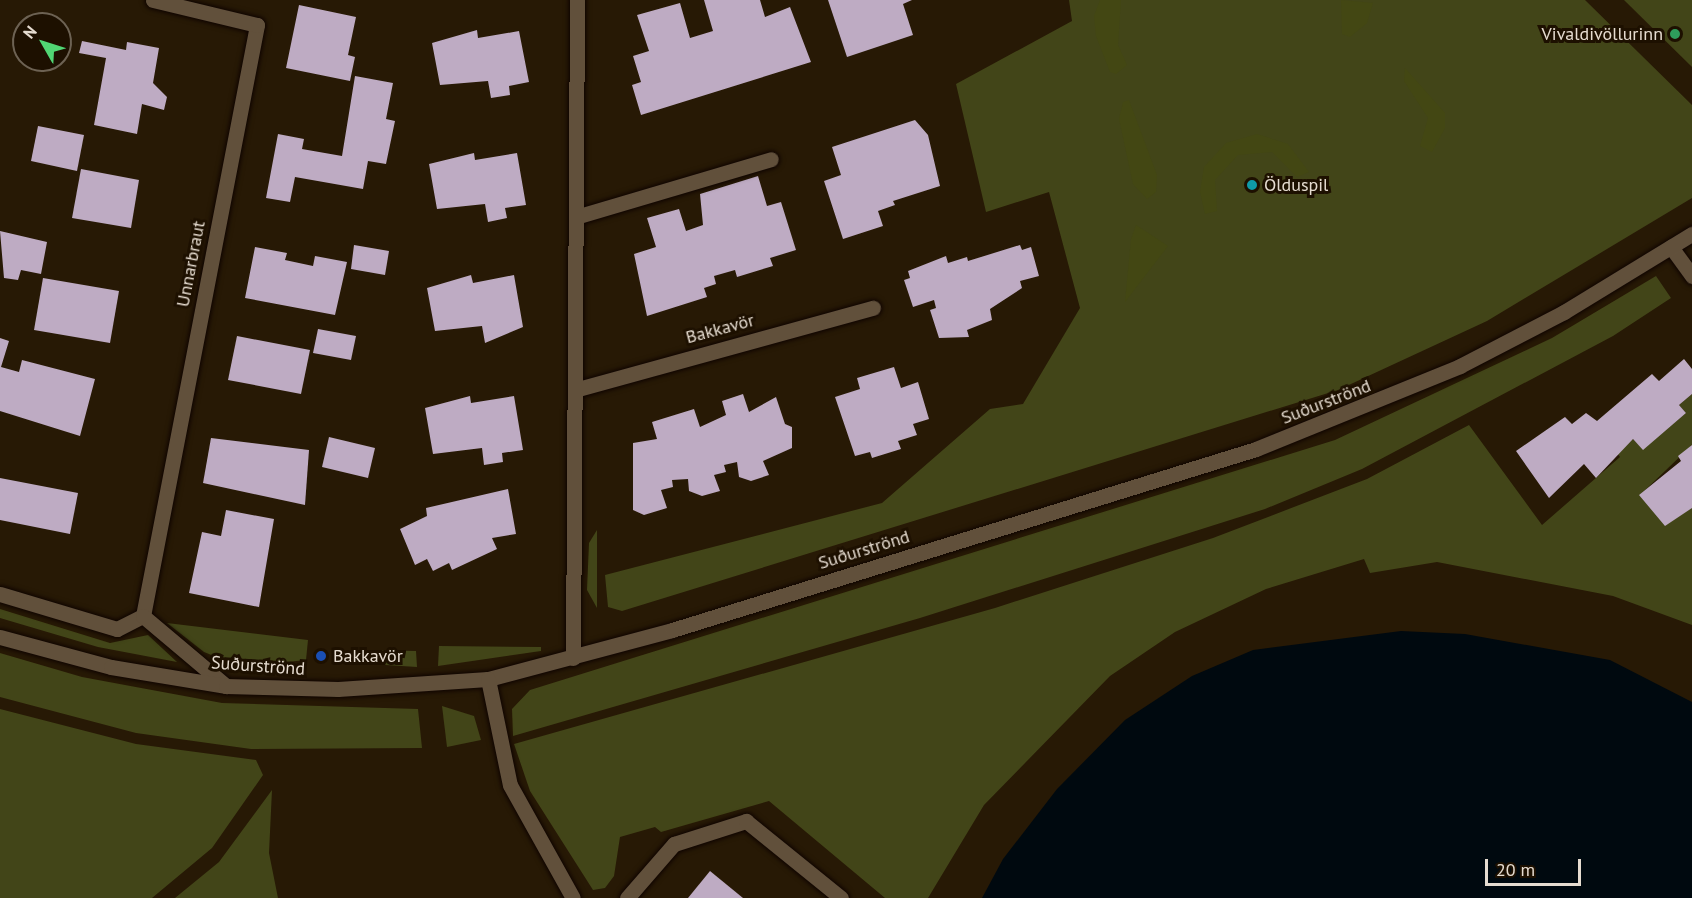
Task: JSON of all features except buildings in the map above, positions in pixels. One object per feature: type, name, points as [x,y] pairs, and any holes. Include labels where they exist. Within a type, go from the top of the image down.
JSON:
[{"type":"street","name":"Unnarbraut","points":[[143,616],[257,25],[153,0]]},
{"type":"street","points":[[573,658],[578,389],[577,0]]},
{"type":"street","points":[[579,216],[771,159]]},
{"type":"street","name":"Suðurströnd","points":[[0,637],[111,667],[226,686],[349,689],[488,679],[573,658],[1170,477],[1335,420],[1521,335],[1692,234]]},
{"type":"street","points":[[1671,248],[1692,276]]},
{"type":"street","name":"Bakkavör","points":[[578,389],[873,308]]},
{"type":"street","points":[[0,594],[117,629],[143,616],[226,686]]},
{"type":"street","points":[[488,679],[510,785],[573,898]]},
{"type":"street","points":[[627,898],[674,844],[746,822],[842,898]]},
{"type":"green space","points":[[1069,0],[1585,0],[1692,105],[1692,198],[1487,321],[1338,390],[622,611],[608,607],[605,575],[882,503],[990,409],[1023,404],[1080,308],[1049,192],[986,212],[956,84],[1072,21]]},
{"type":"green space","points":[[1100,0],[1121,0],[1118,45],[1127,65],[1116,74],[1110,72],[1096,36],[1094,16]]},
{"type":"green space","points":[[1341,0],[1373,3],[1367,23],[1350,37],[1342,34]]},
{"type":"green space","name":"Vivaldivöllurinn","points":[[1624,0],[1692,0],[1692,67]]},
{"type":"green space","points":[[1405,68],[1445,113],[1445,128],[1432,152],[1420,146],[1428,118],[1404,81]]},
{"type":"green space","points":[[1129,100],[1157,175],[1156,192],[1147,199],[1133,184],[1119,119],[1123,102]]},
{"type":"green space","points":[[1257,134],[1288,144],[1309,172],[1297,177],[1272,152],[1238,155],[1215,180],[1217,211],[1205,214],[1200,192],[1204,167],[1226,143]]},
{"type":"green space","points":[[1136,225],[1168,246],[1125,302],[1131,239]]},
{"type":"green space","points":[[1656,276],[1671,298],[1613,336],[1362,469],[1265,509],[920,618],[513,736],[512,709],[530,690],[1335,440],[1552,338]]},
{"type":"green space","points":[[1692,394],[1692,445],[1640,495],[1692,508],[1692,625],[1613,596],[1437,562],[1370,573],[1364,559],[1266,589],[1175,632],[1110,676],[984,805],[928,898],[885,898],[769,801],[661,832],[655,827],[620,837],[614,876],[605,888],[593,890],[530,791],[514,744],[995,608],[1213,538],[1367,479],[1469,425],[1542,525],[1620,457],[1617,453],[1633,439],[1643,449],[1686,413],[1679,405]]},
{"type":"green space","points":[[597,530],[597,608],[587,590],[589,543]]},
{"type":"green space","points":[[0,609],[110,643],[148,635],[177,662],[98,647],[0,618]]},
{"type":"green space","points":[[167,623],[308,640],[306,660],[241,667],[204,652]]},
{"type":"green space","points":[[439,646],[541,647],[541,651],[438,666]]},
{"type":"green space","points":[[365,650],[416,651],[417,667],[354,663]]},
{"type":"green space","points":[[0,653],[82,677],[222,703],[418,709],[422,748],[251,749],[136,733],[0,697]]},
{"type":"green space","points":[[442,706],[474,716],[481,740],[447,747]]},
{"type":"green space","points":[[0,709],[136,744],[256,760],[263,775],[212,848],[152,898],[0,898]]},
{"type":"green space","points":[[272,790],[269,853],[278,898],[175,898],[219,862]]},
{"type":"shaded area","points":[[1401,631],[1465,634],[1610,660],[1692,702],[1692,898],[982,898],[1003,859],[1057,789],[1125,720],[1192,676],[1253,650]]},
{"type":"place","name":"Vivaldivöllurinn","points":[[1675,34]]},
{"type":"place","name":"Ölduspil","points":[[1252,185]]},
{"type":"place","name":"Bakkavör","points":[[321,656]]}]
